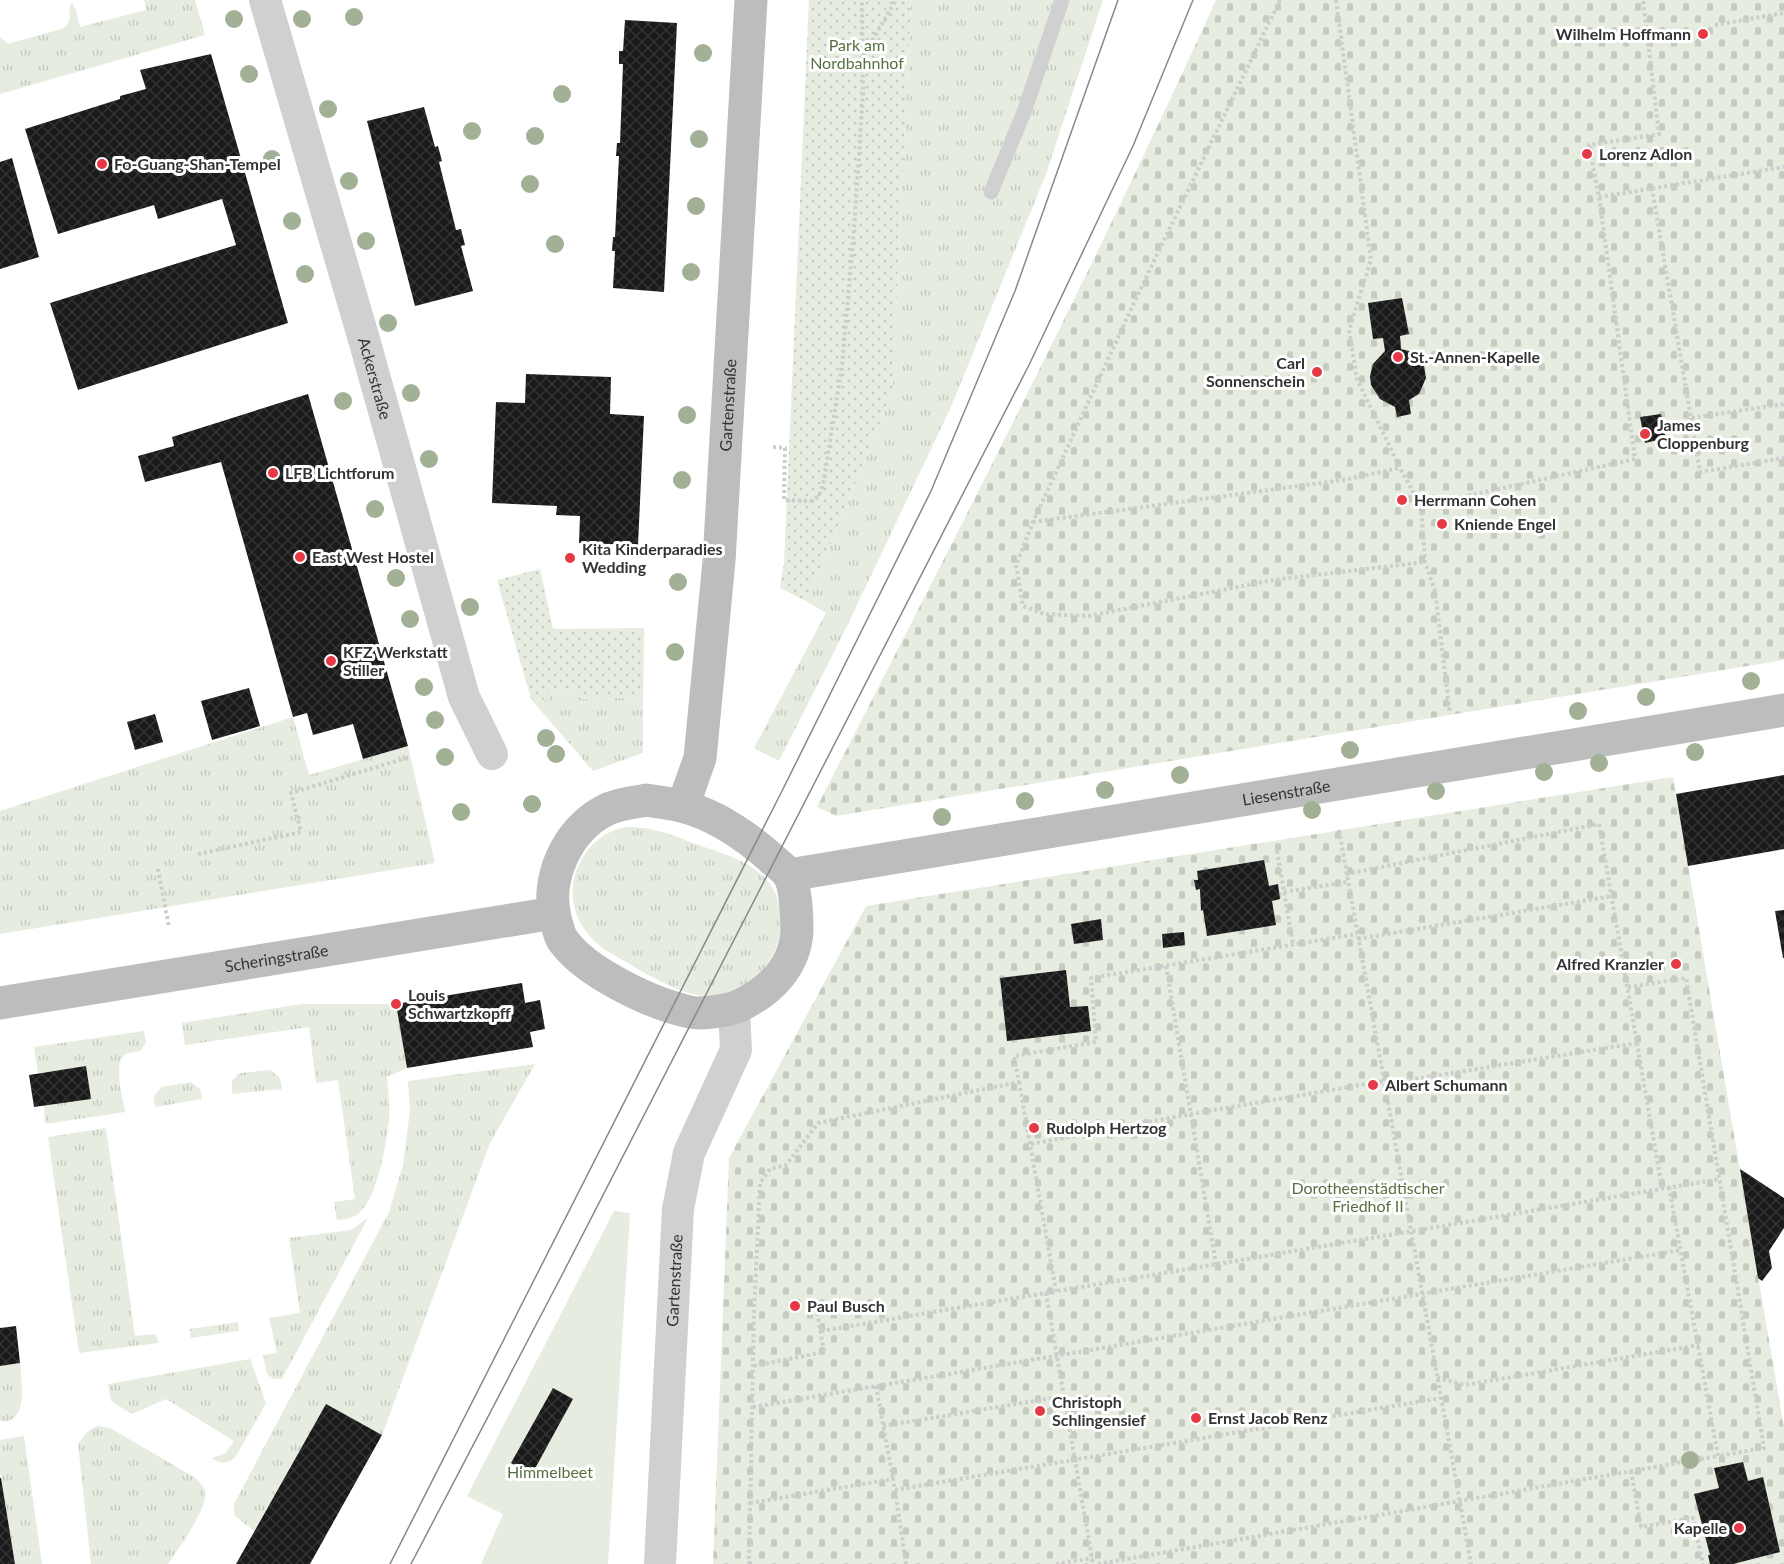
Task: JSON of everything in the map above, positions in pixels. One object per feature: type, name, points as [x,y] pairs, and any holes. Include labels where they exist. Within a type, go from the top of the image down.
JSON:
[{"type":"street","name":"Ackerstraße","points":[[266,0],[464,697],[492,754]]},
{"type":"street","name":"Gartenstraße","points":[[683,806],[700,758],[719,561],[751,0]]},
{"type":"street","name":"Liesenstraße","points":[[789,875],[1784,710]]},
{"type":"street","points":[[646,800],[683,806],[722,823],[747,839],[789,875],[797,911],[796,945],[787,966],[773,984],[754,999],[734,1009],[692,1013],[639,994],[603,975],[576,956],[561,937],[554,913],[553,883],[561,860],[571,842],[589,822],[607,809],[646,800]]},
{"type":"street","name":"Scheringstraße","points":[[0,1003],[554,913]]},
{"type":"street","name":"Gartenstraße","points":[[660,1564],[678,1209],[689,1153],[736,1050],[734,1009]]},
{"type":"lane","points":[[991,192],[1024,112],[1062,0]]},
{"type":"path","points":[[773,447],[785,448],[784,500],[811,501],[819,496],[823,484],[842,366],[854,229],[863,94],[862,0]]},
{"type":"path","points":[[862,57],[896,0]]},
{"type":"path","points":[[1280,0],[1140,290],[1033,522],[1016,565],[1023,606],[1044,614],[1089,616],[1273,580],[1425,562]]},
{"type":"path","points":[[1336,0],[1371,260],[1349,330],[1357,379],[1421,506],[1425,562],[1435,591],[1450,714]]},
{"type":"path","points":[[1421,506],[1635,459],[1599,197],[1589,145],[1659,134],[1643,0]]},
{"type":"path","points":[[1715,25],[1784,13]]},
{"type":"path","points":[[1599,197],[1784,166]]},
{"type":"path","points":[[1652,189],[1700,472],[1784,458]]},
{"type":"path","points":[[1691,418],[1784,404]]},
{"type":"path","points":[[1033,522],[1342,480],[1400,468]]},
{"type":"path","points":[[198,854],[301,832],[291,793],[410,757]]},
{"type":"path","points":[[1346,874],[1599,824],[1662,1188]]},
{"type":"path","points":[[1339,830],[1471,1564]]},
{"type":"path","points":[[1277,851],[1293,944]]},
{"type":"path","points":[[158,869],[169,927]]},
{"type":"path","points":[[1284,892],[1347,882]]},
{"type":"path","points":[[1056,1291],[1014,1056],[1096,1042],[1091,978],[1293,944],[1612,896]]},
{"type":"path","points":[[1166,966],[1216,1264]]},
{"type":"path","points":[[1098,1564],[1764,1448],[1686,978],[1628,987]]},
{"type":"path","points":[[1031,1144],[1384,1081],[1409,1080],[1636,1043]]},
{"type":"path","points":[[751,1564],[749,1562],[754,1312],[760,1183],[770,1169],[786,1165],[818,1123],[1019,1082]]},
{"type":"path","points":[[821,1331],[1719,1179]]},
{"type":"path","points":[[1670,1187],[1718,1456]]},
{"type":"path","points":[[753,1407],[1682,1250]]},
{"type":"path","points":[[1046,1293],[1094,1564]]},
{"type":"path","points":[[754,1366],[824,1352],[815,1300]]},
{"type":"path","points":[[1437,1378],[1465,1386],[1699,1345]]},
{"type":"path","points":[[876,1386],[906,1564]]},
{"type":"path","points":[[883,1426],[1064,1396]]},
{"type":"path","points":[[895,1490],[1441,1398]]},
{"type":"path","points":[[1631,1472],[1641,1527],[1693,1518],[1704,1564]]},
{"type":"path","points":[[750,1503],[893,1479]]},
{"type":"path","points":[[1056,1564],[1093,1558]]},
{"type":"green space","points":[[144,0],[195,0],[205,35],[0,94],[0,37],[8,44],[64,28],[69,21],[69,8],[72,3],[80,27],[146,10]]},
{"type":"green space","name":"Park am Nordbahnhof","points":[[809,0],[911,0],[892,393],[823,562],[804,600],[780,588],[784,563]]},
{"type":"green space","points":[[911,0],[1103,0],[1046,174],[951,407],[848,624],[779,761],[755,749],[755,746],[826,613],[804,600],[823,562],[892,393]]},
{"type":"green space","points":[[1216,0],[1784,0],[1784,660],[836,816],[817,807],[971,506],[1121,204]]},
{"type":"green space","points":[[540,569],[553,629],[644,628],[643,697],[576,699],[575,688],[548,690],[549,700],[531,699],[497,580]]},
{"type":"green space","points":[[575,688],[577,699],[643,697],[643,753],[593,771],[531,699],[548,700],[548,690]]},
{"type":"green space","points":[[293,717],[309,775],[408,746],[435,863],[0,934],[0,811]]},
{"type":"green space","name":"Dorotheenstädtischer Friedhof II","points":[[1673,777],[1784,1428],[1784,1564],[713,1564],[729,1158],[866,906]]},
{"type":"green space","points":[[626,827],[662,832],[724,854],[742,861],[765,878],[777,896],[781,917],[779,937],[772,956],[760,973],[744,986],[725,994],[704,996],[692,994],[653,978],[605,950],[593,940],[580,923],[574,904],[575,875],[589,849],[599,839],[612,831]]},
{"type":"green space","points":[[302,1004],[396,1004],[407,1068],[387,1077],[389,1120],[380,1170],[366,1205],[359,1213],[348,1218],[337,1220],[334,1202],[355,1199],[338,1080],[316,1083],[309,1027],[185,1045],[182,1023]]},
{"type":"green space","points":[[144,1031],[146,1043],[140,1051],[126,1054],[120,1064],[119,1072],[125,1112],[45,1124],[44,1105],[85,1067],[38,1073],[34,1047]]},
{"type":"green space","points":[[535,1064],[490,1143],[382,1435],[326,1404],[254,1531],[234,1515],[234,1504],[389,1212],[403,1165],[410,1110],[408,1081]]},
{"type":"green space","points":[[270,1070],[280,1078],[282,1089],[232,1094],[232,1081],[240,1073]]},
{"type":"green space","points":[[191,1082],[200,1089],[202,1099],[155,1107],[154,1096],[162,1087]]},
{"type":"green space","points":[[106,1128],[135,1336],[156,1334],[158,1343],[79,1353],[48,1137]]},
{"type":"green space","name":"Himmelbeet","points":[[614,1211],[630,1213],[608,1564],[481,1564],[503,1514],[467,1496]]},
{"type":"green space","points":[[368,1218],[282,1379],[274,1379],[267,1374],[263,1355],[277,1353],[269,1318],[300,1313],[289,1238],[351,1230]]},
{"type":"green space","points":[[238,1322],[239,1331],[191,1338],[190,1329]]},
{"type":"green space","points":[[250,1359],[266,1403],[235,1458],[229,1461],[221,1462],[212,1458],[226,1453],[234,1441],[166,1399],[132,1414],[111,1401],[108,1384]]},
{"type":"green space","points":[[20,1363],[22,1394],[19,1411],[10,1420],[0,1421],[0,1366]]},
{"type":"green space","points":[[97,1426],[110,1428],[194,1477],[204,1488],[205,1499],[202,1508],[168,1564],[91,1564],[78,1444],[87,1432]]},
{"type":"green space","points":[[24,1436],[42,1564],[15,1564],[0,1471],[0,1440]]},
{"type":"building","points":[[625,20],[677,23],[664,292],[613,288],[615,251],[612,251],[613,237],[615,237],[619,156],[616,156],[617,143],[620,143],[623,64],[619,64],[619,51],[623,51]]},
{"type":"building","points":[[211,54],[288,323],[78,390],[50,303],[236,245],[222,199],[158,219],[154,205],[58,234],[25,129],[146,89],[140,70]]},
{"type":"building","points":[[424,107],[435,147],[438,146],[442,161],[439,162],[456,230],[461,229],[465,245],[461,246],[473,291],[415,306],[367,121]]},
{"type":"building","points":[[12,158],[39,257],[0,269],[0,162]]},
{"type":"building","name":"St.-Annen-Kapelle","points":[[1402,298],[1409,334],[1400,336],[1401,349],[1420,358],[1426,378],[1419,394],[1409,400],[1411,414],[1397,417],[1395,407],[1380,399],[1371,385],[1370,376],[1373,364],[1385,351],[1383,338],[1373,339],[1368,303]]},
{"type":"building","points":[[526,374],[611,377],[610,414],[644,416],[638,545],[579,543],[580,516],[556,515],[557,506],[492,503],[496,402],[525,403]]},
{"type":"building","points":[[308,394],[408,746],[363,759],[353,724],[313,735],[307,713],[293,717],[221,462],[145,482],[138,456],[174,446],[172,437]]},
{"type":"building","points":[[1661,414],[1666,438],[1645,443],[1640,417]]},
{"type":"building","points":[[249,688],[260,726],[212,740],[201,701]]},
{"type":"building","points":[[155,714],[163,742],[135,750],[127,722]]},
{"type":"building","points":[[1784,775],[1784,849],[1688,866],[1676,794]]},
{"type":"building","points":[[1264,860],[1269,886],[1278,884],[1280,899],[1272,901],[1276,925],[1207,936],[1203,910],[1201,911],[1200,889],[1196,890],[1194,880],[1198,880],[1197,871]]},
{"type":"building","points":[[1784,910],[1784,958],[1783,958],[1775,911]]},
{"type":"building","points":[[1101,919],[1103,940],[1074,944],[1071,924]]},
{"type":"building","points":[[1184,932],[1185,945],[1163,948],[1162,934]]},
{"type":"building","points":[[1066,970],[1070,1007],[1088,1006],[1091,1031],[1007,1041],[1000,978]]},
{"type":"building","points":[[522,983],[525,1003],[540,1000],[545,1029],[530,1032],[533,1047],[407,1068],[396,1004]]},
{"type":"building","points":[[86,1066],[91,1099],[34,1107],[29,1075]]},
{"type":"building","points":[[1740,1169],[1784,1198],[1784,1228],[1769,1251],[1772,1268],[1762,1281],[1758,1278]]},
{"type":"building","points":[[16,1326],[20,1363],[0,1366],[0,1328]]},
{"type":"building","points":[[553,1388],[573,1399],[532,1474],[511,1463]]},
{"type":"building","points":[[326,1404],[382,1435],[310,1564],[236,1564]]},
{"type":"building","name":"Kapelle","points":[[1743,1462],[1748,1481],[1763,1477],[1780,1552],[1733,1564],[1710,1564],[1708,1555],[1710,1555],[1694,1494],[1719,1488],[1714,1468]]},
{"type":"building","points":[[1,1478],[15,1564],[0,1564]]},
{"type":"tram line","points":[[390,1564],[781,793],[931,491],[1015,291],[1118,0]]},
{"type":"tram line","points":[[411,1564],[562,1275],[1029,365],[1133,146],[1193,0]]},
{"type":"place","name":"Wilhelm Hoffmann","points":[[1703,34]]},
{"type":"place","name":"Lorenz Adlon","points":[[1587,154]]},
{"type":"place","name":"Fo-Guang-Shan-Tempel","points":[[102,164]]},
{"type":"place","name":"St.-Annen-Kapelle","points":[[1398,357]]},
{"type":"place","name":"Carl Sonnenschein","points":[[1317,372]]},
{"type":"place","name":"James Cloppenburg","points":[[1645,434]]},
{"type":"place","name":"LFB Lichtforum","points":[[273,473]]},
{"type":"place","name":"Herrmann Cohen","points":[[1402,500]]},
{"type":"place","name":"Kniende Engel","points":[[1442,524]]},
{"type":"place","name":"East West Hostel","points":[[300,557]]},
{"type":"place","name":"Kita Kinderparadies Wedding","points":[[570,558]]},
{"type":"place","name":"KFZ Werkstatt Stiller","points":[[331,661]]},
{"type":"place","name":"Alfred Kranzler","points":[[1676,964]]},
{"type":"place","name":"Louis Schwartzkopff","points":[[396,1004]]},
{"type":"place","name":"Albert Schumann","points":[[1373,1085]]},
{"type":"place","name":"Rudolph Hertzog","points":[[1034,1128]]},
{"type":"place","name":"Paul Busch","points":[[795,1306]]},
{"type":"place","name":"Christoph Schlingensief","points":[[1040,1411]]},
{"type":"place","name":"Ernst Jacob Renz","points":[[1196,1418]]},
{"type":"place","name":"Kapelle","points":[[1739,1528]]}]
